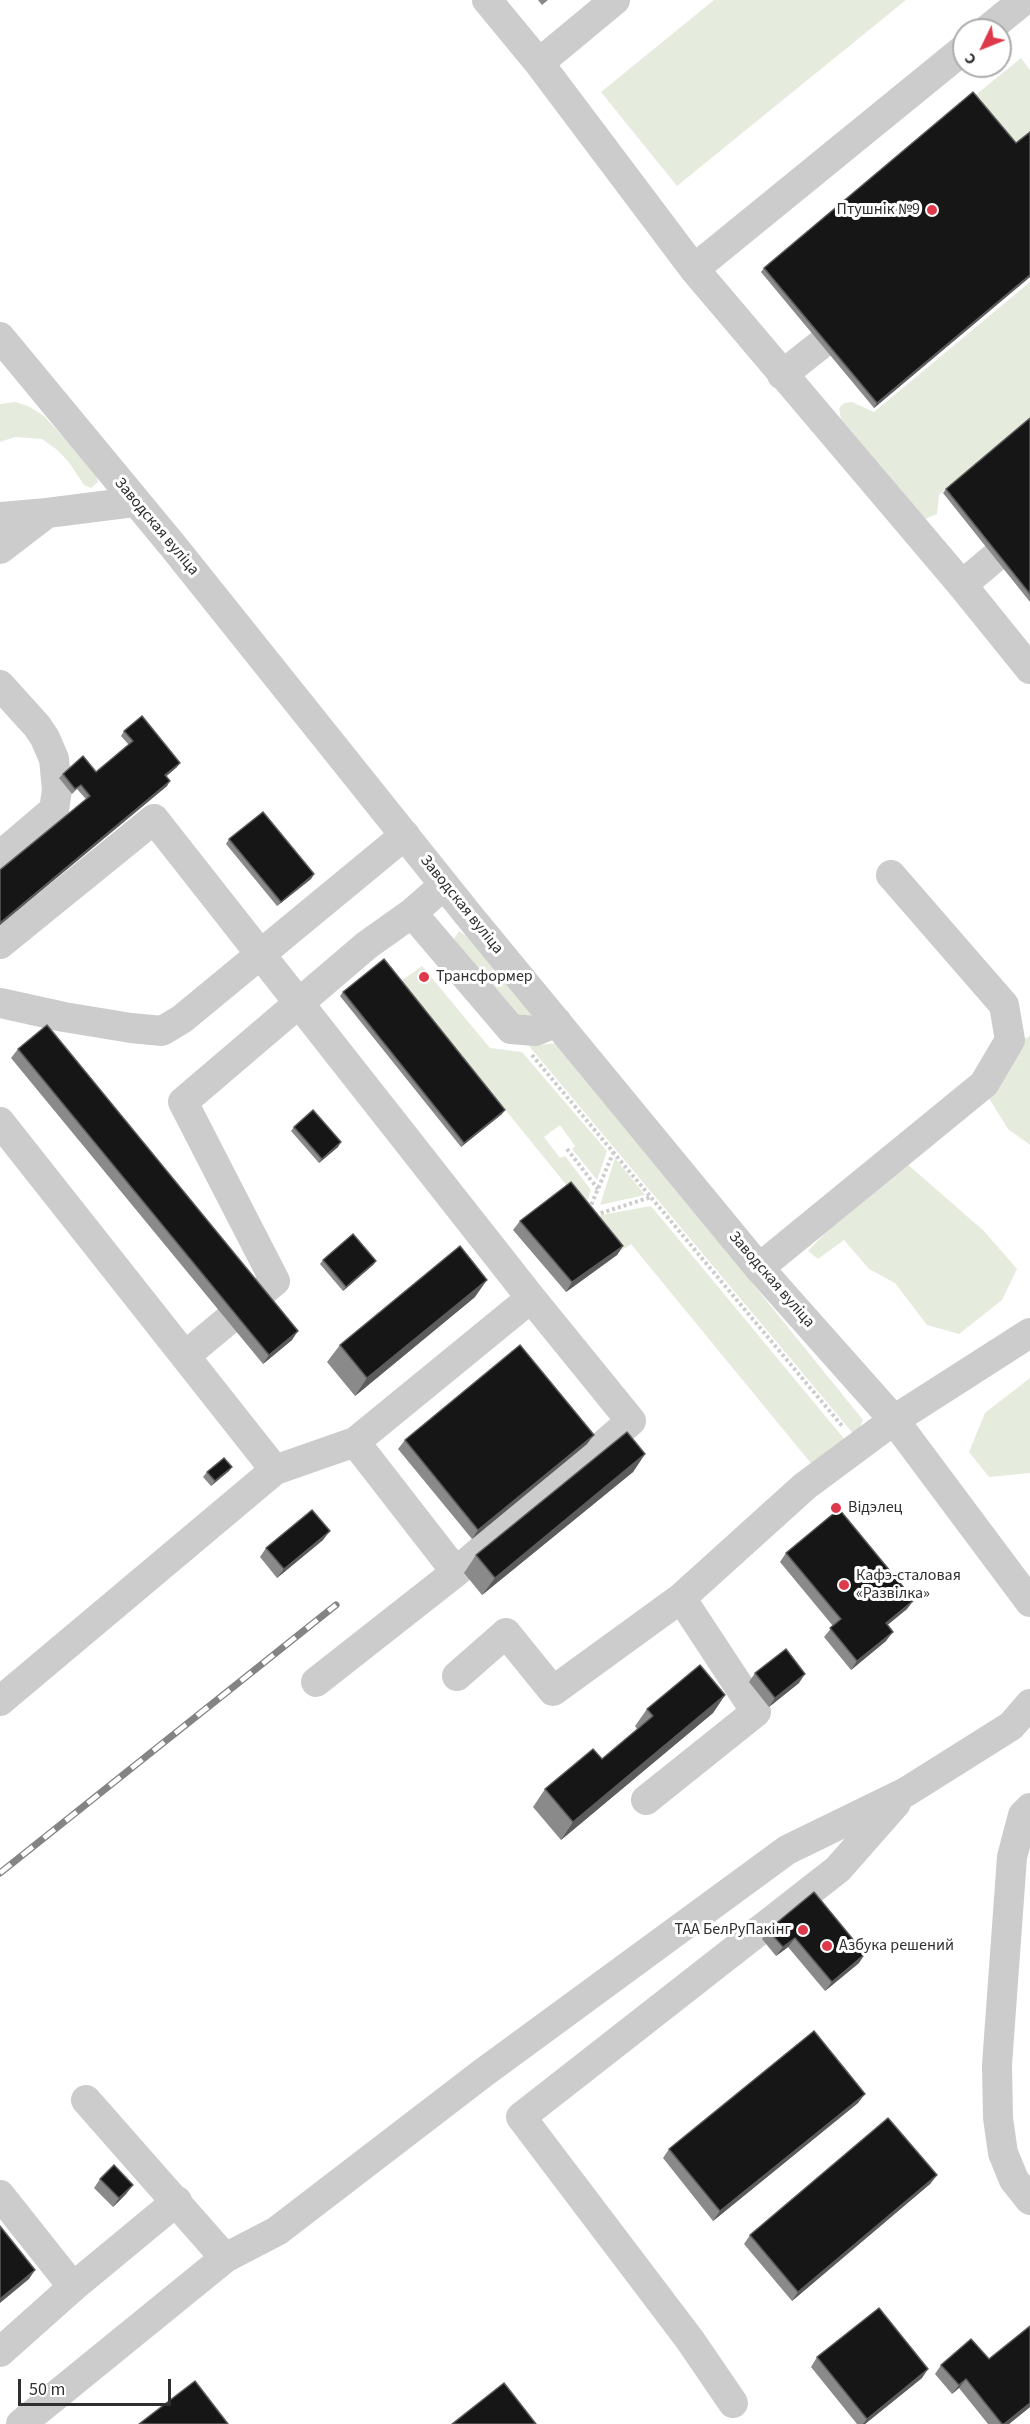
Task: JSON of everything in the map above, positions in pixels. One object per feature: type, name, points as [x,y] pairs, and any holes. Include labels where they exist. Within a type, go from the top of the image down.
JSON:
[{"type":"street","points":[[487,0],[539,63],[694,269],[962,585],[1030,669]]},
{"type":"street","points":[[539,63],[615,0]]},
{"type":"street","points":[[1002,18],[1024,0]]},
{"type":"street","points":[[694,269],[952,59]]},
{"type":"street","points":[[782,375],[820,345]]},
{"type":"street","name":"Заводская вуліца","points":[[5,354],[173,546],[444,885],[759,1268],[894,1420],[1025,1585]]},
{"type":"street","points":[[0,517],[134,502]]},
{"type":"street","points":[[0,549],[47,513]]},
{"type":"street","points":[[962,585],[994,558]]},
{"type":"street","points":[[0,685],[45,738],[54,759],[57,790],[54,810],[0,856]]},
{"type":"street","points":[[0,944],[154,819],[531,1298],[631,1421],[456,1572],[316,1682]]},
{"type":"street","points":[[0,1002],[64,1017],[162,1031],[182,1019],[405,835]]},
{"type":"street","points":[[759,1268],[984,1084],[1010,1040],[1004,1005],[891,875]]},
{"type":"street","points":[[186,1356],[275,1281],[183,1102],[367,945],[444,885]]},
{"type":"street","points":[[412,912],[511,1029],[535,1031],[557,1022]]},
{"type":"street","points":[[0,1122],[275,1470]]},
{"type":"street","points":[[0,1701],[275,1470],[355,1442],[531,1298]]},
{"type":"street","points":[[457,1676],[506,1634],[553,1691],[681,1598],[805,1486],[894,1420],[1030,1333]]},
{"type":"street","points":[[355,1442],[456,1572]]},
{"type":"street","points":[[646,1800],[756,1712],[681,1598]]},
{"type":"street","points":[[21,2424],[225,2258],[277,2231],[483,2073],[787,1850],[906,1792],[1011,1726],[1030,1704]]},
{"type":"street","points":[[733,2403],[690,2340],[521,2118],[838,1869],[906,1792]]},
{"type":"street","points":[[1030,1808],[1023,1815],[1012,1857],[997,2065],[998,2118],[1003,2153],[1014,2180],[1030,2200]]},
{"type":"street","points":[[86,2100],[225,2258]]},
{"type":"street","points":[[0,2195],[73,2287]]},
{"type":"street","points":[[0,2352],[73,2287],[177,2201]]},
{"type":"path","points":[[526,1047],[859,1447]]},
{"type":"path","points":[[567,1149],[598,1190]]},
{"type":"path","points":[[614,1152],[585,1218],[651,1197]]},
{"type":"green space","points":[[714,0],[906,0],[677,186],[601,92]]},
{"type":"green space","points":[[1021,58],[1030,70],[1030,132],[1012,145],[973,97],[996,78],[1012,78],[1012,65]]},
{"type":"green space","points":[[1030,282],[1030,417],[939,495],[937,514],[925,519],[841,419],[839,408],[844,403],[852,402],[874,412]]},
{"type":"green space","points":[[16,402],[44,416],[96,473],[98,482],[91,488],[84,485],[68,461],[42,439],[15,437],[0,442],[0,404]]},
{"type":"green space","points":[[459,931],[469,938],[534,1013],[528,1019],[521,1021],[455,946],[454,939]]},
{"type":"green space","points":[[422,966],[490,1048],[522,1052],[607,1151],[597,1180],[572,1149],[575,1146],[560,1125],[544,1137],[560,1158],[565,1156],[591,1190],[585,1208],[401,981]]},
{"type":"green space","points":[[1030,1036],[1030,1145],[1008,1129],[987,1095],[1013,1045]]},
{"type":"green space","points":[[558,1043],[863,1420],[856,1437],[529,1046]]},
{"type":"green space","points":[[615,1158],[645,1195],[600,1205]]},
{"type":"green space","points":[[906,1163],[984,1231],[1017,1269],[1002,1300],[959,1334],[927,1325],[895,1283],[869,1269],[844,1240],[818,1259],[808,1251],[830,1228]]},
{"type":"green space","points":[[651,1206],[851,1447],[818,1472],[631,1244],[619,1252],[594,1222],[601,1215]]},
{"type":"green space","points":[[1030,1378],[1030,1473],[989,1477],[969,1452],[985,1413]]},
{"type":"building","name":"Птушнік №9","points":[[973,92],[1016,143],[1030,132],[1030,275],[877,403],[764,268]]},
{"type":"building","points":[[1030,418],[1030,594],[946,489]]},
{"type":"building","points":[[142,716],[180,763],[165,775],[170,781],[0,923],[0,870],[90,796],[81,785],[75,789],[63,774],[83,756],[96,772],[133,741],[124,731]]},
{"type":"building","points":[[263,812],[314,874],[281,902],[229,839]]},
{"type":"building","points":[[384,959],[505,1110],[464,1143],[343,992]]},
{"type":"building","points":[[47,1025],[298,1331],[269,1355],[18,1049]]},
{"type":"building","points":[[313,1110],[341,1142],[322,1159],[294,1127]]},
{"type":"building","points":[[571,1182],[623,1246],[572,1282],[520,1221]]},
{"type":"building","points":[[353,1234],[376,1261],[346,1287],[323,1260]]},
{"type":"building","points":[[460,1246],[487,1280],[367,1378],[340,1345]]},
{"type":"building","points":[[520,1345],[594,1435],[478,1530],[405,1440]]},
{"type":"building","points":[[627,1432],[645,1454],[495,1578],[476,1555]]},
{"type":"building","points":[[224,1458],[232,1467],[215,1481],[207,1472]]},
{"type":"building","name":"Кафэ-сталовая «Развілка»","points":[[839,1509],[914,1600],[886,1623],[893,1632],[857,1661],[830,1628],[841,1619],[786,1553]]},
{"type":"building","points":[[312,1510],[330,1531],[284,1569],[266,1548]]},
{"type":"building","points":[[786,1649],[805,1674],[775,1698],[755,1673]]},
{"type":"building","points":[[700,1665],[725,1695],[573,1822],[545,1789],[593,1749],[602,1759],[653,1716],[647,1709]]},
{"type":"building","points":[[814,1892],[865,1954],[832,1982],[795,1938],[783,1947],[768,1930]]},
{"type":"building","points":[[814,2031],[865,2094],[720,2211],[669,2149]]},
{"type":"building","points":[[888,2118],[937,2175],[798,2292],[750,2235]]},
{"type":"building","points":[[114,2165],[133,2185],[119,2198],[100,2179]]},
{"type":"building","points":[[0,2226],[35,2270],[0,2299]]},
{"type":"building","points":[[879,2308],[928,2369],[867,2419],[817,2357]]},
{"type":"building","points":[[1030,2326],[1030,2403],[1002,2424],[966,2379],[959,2385],[941,2365],[971,2339],[989,2359]]},
{"type":"building","points":[[195,2381],[228,2424],[139,2424]]},
{"type":"building","points":[[504,2383],[536,2424],[452,2424]]},
{"type":"railway","points":[[0,1873],[336,1605]]},
{"type":"place","name":"Птушнік №9","points":[[932,210]]},
{"type":"place","name":"Трансформер","points":[[424,977]]},
{"type":"place","name":"Відэлец","points":[[836,1508]]},
{"type":"place","name":"Кафэ-сталовая «Развілка»","points":[[844,1585]]},
{"type":"place","name":"ТАА БелРуПакінг","points":[[803,1930]]},
{"type":"place","name":"Азбука решений","points":[[827,1946]]}]
